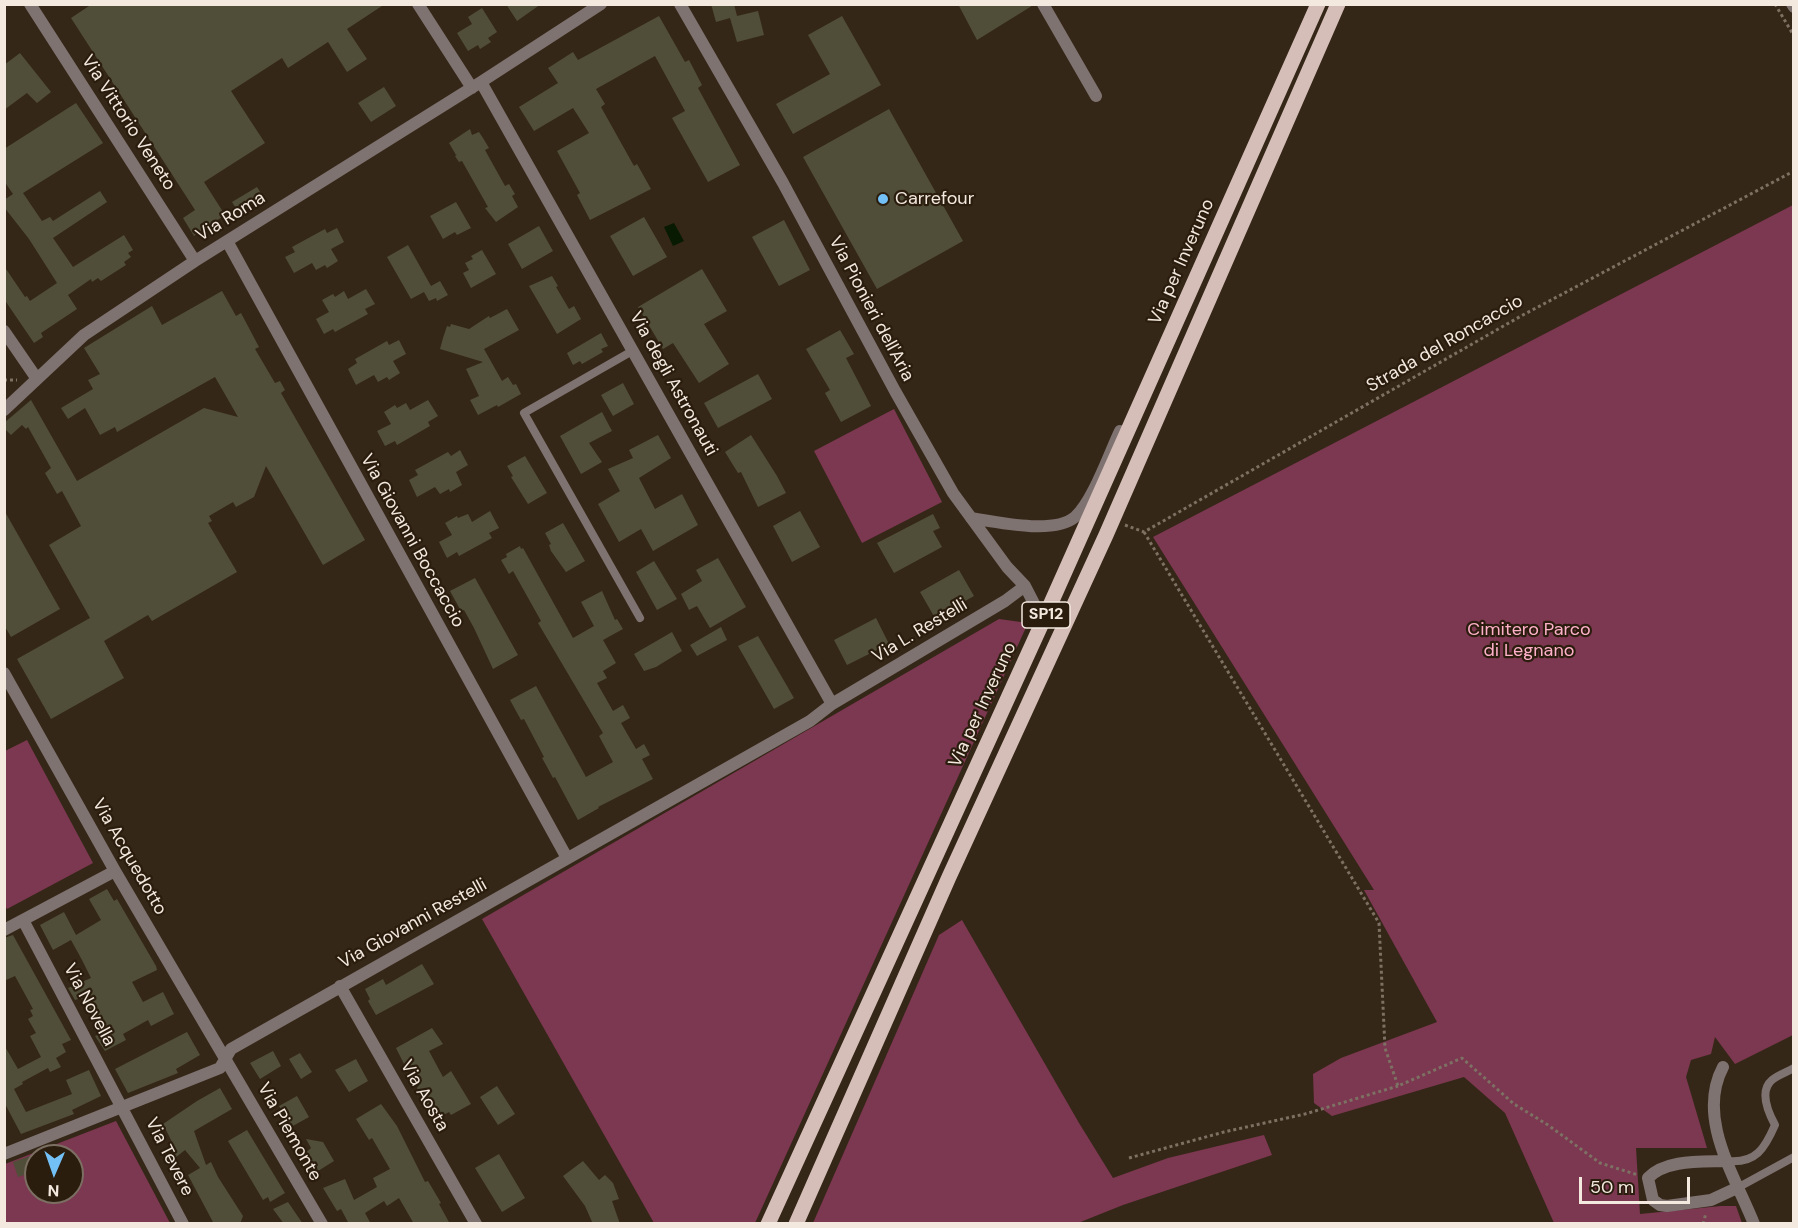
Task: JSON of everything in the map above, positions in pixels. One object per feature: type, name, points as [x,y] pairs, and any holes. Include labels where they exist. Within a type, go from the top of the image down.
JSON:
[{"type":"main road","name":"Via per Inveruno","points":[[768,1224],[1043,621],[1318,4]]},
{"type":"main road","name":"SP12","points":[[796,1224],[954,866],[1112,520],[1338,4]]},
{"type":"street","name":"Via Vittorio Veneto","points":[[30,4],[195,261]]},
{"type":"street","name":"Via degli Astronauti","points":[[418,4],[482,82],[832,704]]},
{"type":"street","name":"Via Roma","points":[[4,410],[84,335],[226,241],[482,82],[601,4]]},
{"type":"street","name":"Via Pionieri dell'Aria","points":[[680,4],[783,183],[895,391],[953,493],[1007,567],[1025,586],[1043,621]]},
{"type":"street","points":[[1043,4],[1096,96]]},
{"type":"street","name":"Via Giovanni Boccaccio","points":[[226,241],[567,858]]},
{"type":"street","points":[[971,518],[1023,526],[1055,524],[1074,518],[1087,503],[1188,282],[1206,255]]},
{"type":"street","points":[[4,331],[37,380]]},
{"type":"street","name":"Via L. Restelli","points":[[832,704],[1005,601],[1025,586]]},
{"type":"street","name":"Via Acquedotto","points":[[4,673],[115,871],[225,1059]]},
{"type":"street","name":"Via Giovanni Restelli","points":[[4,1154],[220,1068],[231,1049],[810,721],[832,704]]},
{"type":"street","points":[[4,930],[115,871]]},
{"type":"street","name":"Via Novella","points":[[23,920],[122,1106]]},
{"type":"street","name":"Via Aosta","points":[[340,986],[476,1224]]},
{"type":"street","name":"Via Piemonte","points":[[225,1059],[322,1224]]},
{"type":"street","points":[[1723,1067],[1716,1080],[1713,1098],[1715,1124],[1727,1161],[1754,1224]]},
{"type":"street","name":"Via Tevere","points":[[122,1106],[183,1224]]},
{"type":"street","points":[[1727,1161],[1668,1166],[1656,1170],[1648,1178],[1653,1200],[1660,1205],[1711,1200],[1739,1186]]},
{"type":"lane","points":[[633,350],[524,412],[640,618]]},
{"type":"lane","points":[[1727,1161],[1734,1162],[1749,1158],[1766,1147],[1775,1125],[1769,1114],[1766,1091],[1771,1081],[1794,1068]]},
{"type":"lane","points":[[1739,1186],[1794,1157]]},
{"type":"path","points":[[1775,4],[1794,36]]},
{"type":"path","name":"Strada del Roncaccio","points":[[1144,532],[1521,316],[1794,171]]},
{"type":"path","points":[[1112,520],[1144,532],[1379,923],[1385,1048],[1398,1086]]},
{"type":"path","points":[[1129,1158],[1224,1132],[1305,1114],[1398,1086],[1462,1058],[1514,1104],[1548,1125],[1600,1163],[1648,1178]]},
{"type":"green space","name":"Cimitero Parco di Legnano","points":[[1793,205],[1793,1035],[1735,1064],[1715,1037],[1711,1054],[1691,1060],[1686,1077],[1707,1148],[1636,1148],[1640,1214],[1736,1206],[1742,1223],[1554,1223],[1505,1113],[1464,1077],[1332,1116],[1314,1103],[1313,1074],[1341,1058],[1437,1022],[1364,890],[1374,890],[1153,537]]},
{"type":"green space","points":[[894,409],[942,502],[862,543],[814,451]]},
{"type":"green space","points":[[999,619],[1028,623],[755,1223],[654,1223],[482,919]]},
{"type":"green space","points":[[27,740],[93,863],[7,909],[4,904],[5,751]]},
{"type":"green space","points":[[962,920],[1113,1178],[1168,1158],[1264,1135],[1272,1155],[1123,1205],[1078,1223],[813,1223],[939,935]]},
{"type":"green space","points":[[116,1121],[170,1223],[5,1224],[5,1164],[24,1157],[24,1204],[84,1204],[84,1144],[57,1144]]},
{"type":"shaded area","points":[[674,223],[684,241],[673,246],[664,227]]},
{"type":"building","points":[[92,4],[385,4],[347,29],[367,59],[347,72],[328,42],[288,68],[282,58],[231,91],[265,143],[204,182],[225,215],[194,236],[183,218],[195,210],[71,18]]},
{"type":"building","points":[[506,4],[541,4],[517,21]]},
{"type":"building","points":[[711,4],[734,4],[737,16],[758,11],[764,35],[737,42],[730,18],[716,22]]},
{"type":"building","points":[[958,4],[1035,4],[977,40]]},
{"type":"building","points":[[482,8],[497,32],[488,38],[491,42],[480,49],[478,45],[468,51],[457,33],[472,24],[468,17]]},
{"type":"building","points":[[659,16],[685,62],[689,60],[702,85],[698,88],[740,165],[708,182],[672,118],[685,111],[655,56],[596,89],[605,104],[601,107],[634,166],[637,164],[651,189],[590,220],[577,195],[580,193],[557,151],[589,133],[573,108],[534,131],[519,107],[558,83],[548,68],[573,52],[578,60]]},
{"type":"building","points":[[842,16],[881,85],[793,134],[776,104],[830,74],[808,35]]},
{"type":"building","points":[[20,53],[51,92],[37,103],[27,93],[4,110],[4,65]]},
{"type":"building","points":[[384,87],[396,106],[371,122],[358,103]]},
{"type":"building","points":[[76,103],[103,143],[23,193],[42,221],[50,217],[53,221],[100,191],[107,202],[53,238],[73,267],[124,235],[133,250],[128,253],[131,257],[124,262],[126,265],[101,281],[98,278],[92,282],[91,279],[68,295],[77,309],[41,333],[43,337],[34,343],[4,299],[4,266],[30,301],[57,283],[29,239],[4,207],[4,200],[13,194],[4,181],[4,149]]},
{"type":"building","name":"Carrefour","points":[[889,109],[963,241],[877,289],[803,157]]},
{"type":"building","points":[[470,129],[472,135],[479,132],[489,148],[485,150],[505,186],[509,184],[515,194],[512,196],[518,207],[496,222],[485,208],[488,207],[462,161],[459,162],[455,156],[458,154],[456,155],[449,143]]},
{"type":"building","points":[[257,187],[264,198],[239,213],[232,202]]},
{"type":"building","points":[[456,202],[471,228],[457,235],[455,232],[443,239],[430,216]]},
{"type":"building","points":[[644,217],[667,257],[633,276],[610,236]]},
{"type":"building","points":[[784,220],[810,270],[779,286],[752,237]]},
{"type":"building","points":[[539,226],[553,251],[522,269],[508,244]]},
{"type":"building","points":[[337,228],[344,242],[331,249],[338,261],[327,268],[325,265],[316,270],[312,263],[294,273],[285,257],[295,252],[292,247],[325,229],[327,233]]},
{"type":"building","points":[[408,245],[431,286],[440,281],[448,295],[437,301],[436,298],[429,301],[424,292],[411,299],[387,257]]},
{"type":"building","points":[[482,250],[496,274],[471,288],[463,273],[469,270],[465,263],[473,259],[471,256]]},
{"type":"building","points":[[702,269],[727,311],[704,324],[729,364],[699,383],[673,343],[663,349],[638,307]]},
{"type":"building","points":[[552,276],[569,309],[574,306],[581,319],[557,334],[529,286]]},
{"type":"building","points":[[366,289],[375,304],[365,309],[368,314],[335,332],[333,329],[324,334],[316,319],[329,312],[322,300],[333,294],[335,297],[344,291],[348,299]]},
{"type":"building","points":[[222,291],[236,316],[241,313],[259,347],[255,349],[275,383],[280,381],[285,390],[281,393],[365,540],[323,565],[266,466],[254,497],[236,507],[233,502],[209,516],[212,521],[208,523],[237,572],[152,621],[148,615],[104,641],[124,678],[51,719],[17,659],[90,618],[49,545],[81,526],[62,491],[57,494],[45,473],[51,468],[28,427],[26,429],[22,425],[11,435],[4,428],[4,423],[31,400],[77,481],[204,408],[238,417],[215,377],[117,432],[115,427],[100,435],[85,408],[68,419],[61,408],[93,389],[88,380],[100,374],[84,348],[152,306],[162,325]]},
{"type":"building","points":[[507,309],[519,330],[484,349],[502,381],[508,377],[513,385],[516,384],[521,394],[478,415],[470,400],[479,396],[466,369],[483,362],[440,349],[443,338],[447,326],[450,327],[451,324],[469,329],[489,316],[490,318]]},
{"type":"building","points":[[840,330],[854,354],[846,358],[871,406],[841,422],[825,393],[830,390],[806,349]]},
{"type":"building","points":[[601,333],[608,346],[601,349],[603,352],[582,364],[580,361],[573,365],[567,353]]},
{"type":"building","points":[[399,340],[406,354],[393,361],[400,373],[389,380],[387,377],[378,382],[374,375],[356,385],[348,369],[357,363],[355,359],[387,341],[389,345]]},
{"type":"building","points":[[758,374],[772,399],[718,428],[704,403]]},
{"type":"building","points":[[623,383],[634,404],[613,416],[601,395]]},
{"type":"building","points":[[428,400],[438,416],[428,422],[430,426],[397,445],[395,441],[385,446],[377,431],[391,424],[384,412],[395,405],[397,408],[406,403],[410,410]]},
{"type":"building","points":[[602,412],[612,431],[589,443],[602,462],[581,474],[560,436]]},
{"type":"building","points":[[658,435],[671,458],[639,478],[655,509],[682,494],[698,525],[653,551],[641,529],[619,542],[598,504],[620,491],[608,469],[633,458],[629,450]]},
{"type":"building","points":[[751,435],[786,493],[758,507],[741,472],[738,473],[725,452]]},
{"type":"building","points":[[460,450],[468,465],[456,472],[462,485],[450,492],[449,489],[440,494],[435,487],[417,497],[409,480],[418,475],[415,470],[448,452],[451,456]]},
{"type":"building","points":[[525,456],[547,493],[528,504],[511,477],[513,476],[507,466]]},
{"type":"building","points":[[4,510],[60,609],[11,637],[4,625]]},
{"type":"building","points":[[490,511],[499,528],[489,533],[492,538],[459,556],[457,552],[447,558],[439,542],[452,535],[445,523],[457,516],[458,518],[468,514],[472,522]]},
{"type":"building","points":[[800,511],[820,547],[792,562],[773,526]]},
{"type":"building","points":[[933,514],[940,528],[933,531],[942,547],[894,573],[877,543]]},
{"type":"building","points":[[563,523],[585,561],[566,572],[551,551],[549,545],[551,544],[545,533]]},
{"type":"building","points":[[520,546],[573,638],[594,626],[581,602],[602,591],[615,620],[617,619],[623,629],[603,640],[616,663],[603,671],[607,678],[597,683],[613,711],[623,705],[630,718],[621,723],[636,749],[644,744],[650,755],[642,759],[653,779],[598,807],[578,820],[542,758],[544,757],[524,719],[521,720],[510,700],[536,686],[586,777],[613,762],[599,736],[603,733],[538,623],[541,621],[513,571],[509,574],[501,560],[507,557],[506,554]]},
{"type":"building","points":[[718,558],[746,607],[710,628],[697,606],[689,610],[681,594],[702,581],[696,570]]},
{"type":"building","points":[[654,561],[677,599],[657,610],[636,572]]},
{"type":"building","points":[[959,570],[974,596],[935,618],[920,592]]},
{"type":"building","points":[[475,578],[518,655],[493,669],[474,628],[450,591]]},
{"type":"building","points":[[876,618],[889,644],[847,665],[834,640]]},
{"type":"building","points":[[721,627],[727,640],[697,656],[690,645]]},
{"type":"building","points":[[672,632],[682,651],[656,667],[644,671],[634,654]]},
{"type":"building","points":[[758,636],[794,698],[774,709],[738,646]]},
{"type":"building","points":[[107,889],[114,901],[117,899],[156,966],[157,970],[132,982],[143,1002],[163,992],[174,1014],[151,1026],[148,1020],[123,1034],[126,1040],[105,1051],[95,1036],[100,1034],[81,998],[75,1000],[68,988],[91,978],[82,960],[71,940],[53,950],[40,925],[64,912],[76,935],[101,920],[89,899]]},
{"type":"building","points":[[13,935],[71,1040],[62,1044],[66,1052],[56,1058],[61,1067],[50,1072],[48,1068],[14,1089],[26,1112],[72,1094],[66,1080],[89,1070],[101,1096],[72,1110],[74,1114],[21,1134],[4,1102],[4,1045],[18,1069],[41,1057],[30,1036],[36,1033],[28,1019],[33,1016],[30,1010],[33,1009],[15,976],[4,981],[4,938]]},
{"type":"building","points":[[422,964],[434,984],[376,1015],[368,1001],[370,999],[365,989],[383,979],[386,985]]},
{"type":"building","points":[[432,1028],[443,1044],[429,1051],[443,1077],[451,1071],[471,1104],[451,1115],[449,1112],[440,1117],[437,1112],[432,1114],[417,1088],[419,1085],[410,1068],[407,1070],[396,1048]]},
{"type":"building","points":[[187,1032],[200,1055],[176,1069],[178,1073],[128,1093],[115,1069]]},
{"type":"building","points":[[273,1051],[281,1066],[260,1079],[250,1063]]},
{"type":"building","points":[[300,1053],[312,1072],[301,1079],[289,1059]]},
{"type":"building","points":[[356,1059],[368,1081],[349,1092],[335,1070]]},
{"type":"building","points":[[497,1086],[515,1114],[498,1125],[480,1097]]},
{"type":"building","points":[[220,1088],[232,1109],[194,1131],[206,1165],[211,1162],[243,1216],[240,1224],[214,1224],[188,1175],[200,1168],[185,1150],[175,1158],[174,1146],[163,1124]]},
{"type":"building","points":[[297,1096],[309,1117],[291,1127],[279,1106]]},
{"type":"building","points":[[381,1104],[397,1126],[425,1182],[428,1181],[441,1203],[439,1204],[450,1224],[414,1224],[399,1198],[387,1206],[384,1201],[365,1213],[371,1224],[349,1224],[341,1209],[337,1211],[323,1188],[345,1179],[354,1200],[377,1187],[373,1178],[390,1169],[372,1138],[369,1140],[356,1119]]},
{"type":"building","points":[[247,1130],[285,1193],[270,1202],[268,1197],[263,1200],[228,1141]]},
{"type":"building","points":[[306,1139],[323,1142],[334,1161],[318,1171],[304,1154],[311,1148]]},
{"type":"building","points":[[499,1154],[525,1198],[502,1212],[475,1168]]},
{"type":"building","points":[[24,1158],[24,1175],[18,1177],[13,1162]]},
{"type":"building","points":[[583,1161],[599,1180],[605,1175],[613,1183],[619,1199],[612,1201],[620,1224],[593,1224],[585,1206],[563,1176]]},
{"type":"building","points":[[288,1202],[303,1224],[284,1224],[273,1209]]},
{"type":"place","name":"Carrefour","points":[[883,199]]}]
